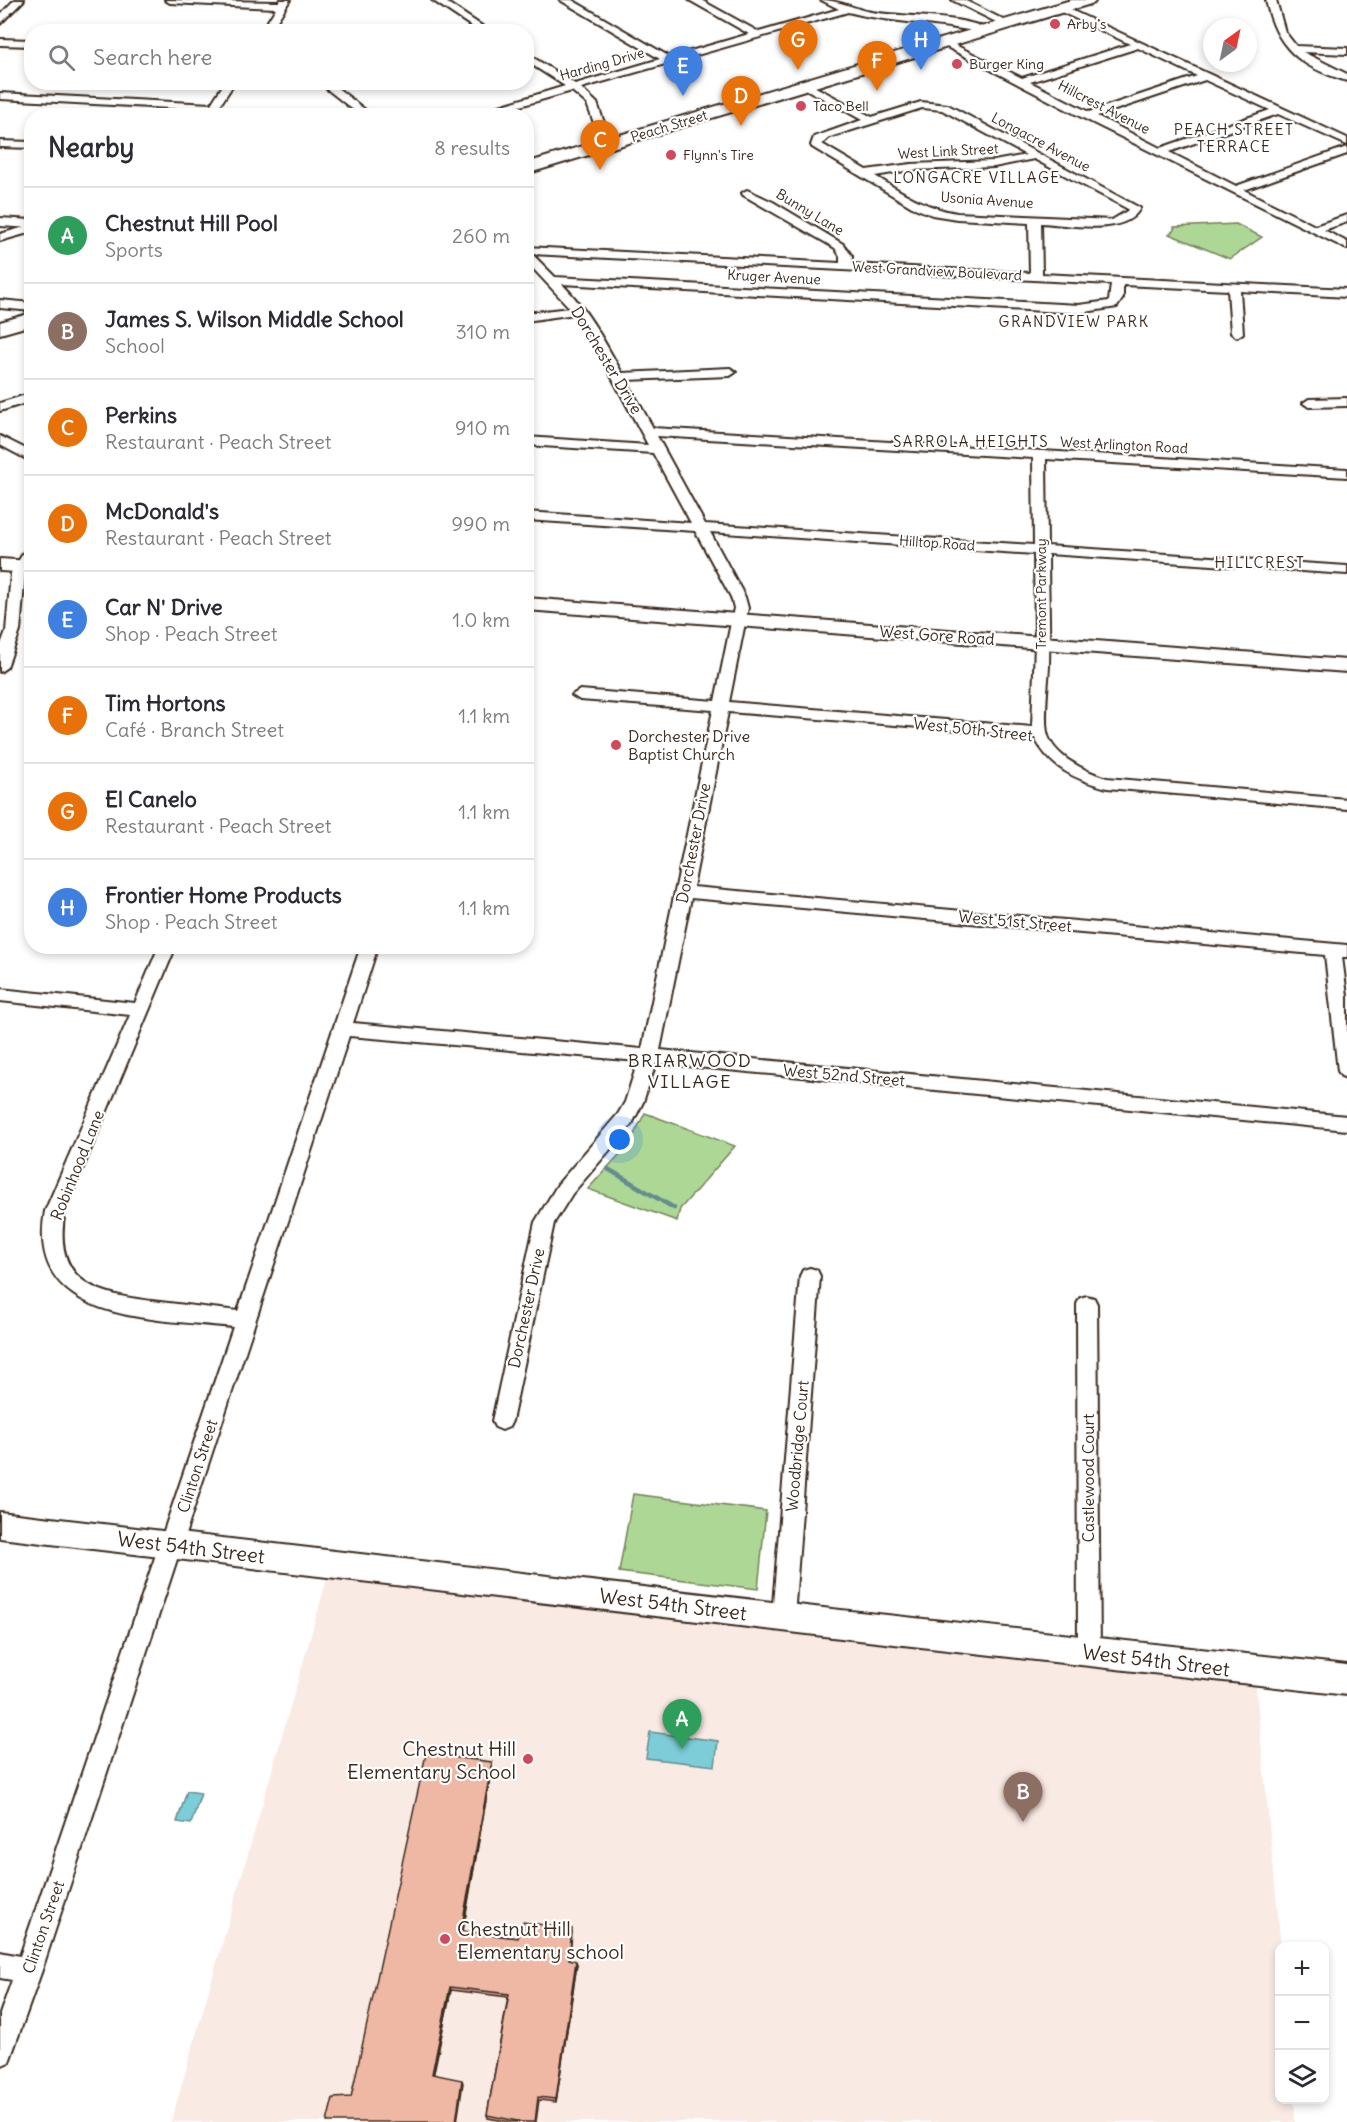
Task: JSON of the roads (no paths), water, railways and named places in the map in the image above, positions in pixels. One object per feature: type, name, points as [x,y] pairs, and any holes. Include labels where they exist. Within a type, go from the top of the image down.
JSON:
[{"type":"main road","name":"Peach Street","points":[[534,167],[1088,0]]},
{"type":"main road","points":[[0,328],[24,321]]},
{"type":"street","points":[[0,21],[19,0]]},
{"type":"street","points":[[170,0],[283,3]]},
{"type":"street","points":[[437,0],[474,24]]},
{"type":"street","points":[[565,0],[668,60]]},
{"type":"street","points":[[694,0],[758,35]]},
{"type":"street","points":[[826,0],[845,10]]},
{"type":"street","points":[[957,0],[1007,24]]},
{"type":"street","points":[[1271,0],[1278,30],[1292,49],[1312,62],[1347,78]]},
{"type":"street","points":[[270,24],[283,3]]},
{"type":"street","points":[[1060,8],[1347,142]]},
{"type":"street","name":"Harding Drive","points":[[499,108],[845,10],[891,19],[964,24],[986,31]]},
{"type":"street","points":[[0,42],[24,43]]},
{"type":"street","name":"Hillcrest Avenue","points":[[944,44],[1347,246]]},
{"type":"street","points":[[1020,82],[1138,45]]},
{"type":"street","points":[[1292,49],[1347,51]]},
{"type":"street","points":[[534,61],[574,86],[589,99],[602,132],[614,143]]},
{"type":"street","points":[[1087,116],[1206,76]]},
{"type":"street","points":[[806,85],[871,121]]},
{"type":"street","points":[[213,108],[225,90]]},
{"type":"street","points":[[334,90],[357,108]]},
{"type":"street","points":[[0,96],[175,108]]},
{"type":"street","points":[[74,108],[80,100]]},
{"type":"street","name":"Longacre Avenue","points":[[871,121],[921,105],[944,107],[1134,208]]},
{"type":"street","points":[[1159,152],[1279,110]]},
{"type":"street","name":"Usonia Avenue","points":[[871,121],[826,135],[816,142],[822,151],[916,205],[936,213],[1112,223],[1130,216],[1134,208]]},
{"type":"street","points":[[0,144],[24,145]]},
{"type":"street","points":[[1234,190],[1347,150]]},
{"type":"street","name":"West Link Street","points":[[863,174],[911,167],[994,164],[1035,156]]},
{"type":"street","name":"Bunny Lane","points":[[747,193],[839,246],[846,256],[846,266]]},
{"type":"street","points":[[1314,230],[1347,218]]},
{"type":"street","points":[[1035,219],[1036,276]]},
{"type":"street","points":[[0,222],[24,224]]},
{"type":"street","points":[[0,238],[24,230]]},
{"type":"street","name":"West Grandview Boulevard","points":[[534,252],[846,266],[1347,293]]},
{"type":"street","name":"Dorchester Drive","points":[[502,1421],[545,1222],[565,1189],[625,1119],[634,1102],[648,1056],[741,608],[738,597],[619,377],[579,310],[534,261]]},
{"type":"street","name":"Kruger Avenue","points":[[552,280],[1079,309],[1113,304],[1117,298],[1117,282]]},
{"type":"street","points":[[1234,288],[1237,333]]},
{"type":"street","points":[[0,304],[24,306]]},
{"type":"street","points":[[534,316],[579,310]]},
{"type":"street","points":[[619,377],[730,372]]},
{"type":"street","points":[[0,407],[24,400]]},
{"type":"street","points":[[1309,404],[1347,402]]},
{"type":"street","name":"West Arlington Road","points":[[649,432],[1347,473]]},
{"type":"street","points":[[0,440],[24,454]]},
{"type":"street","points":[[534,441],[658,449]]},
{"type":"street","name":"Tremont Parkway","points":[[1039,455],[1042,643],[1039,732]]},
{"type":"street","name":"Hilltop Road","points":[[534,517],[1347,570]]},
{"type":"street","points":[[0,565],[24,567]]},
{"type":"street","points":[[0,666],[13,631],[24,577]]},
{"type":"street","name":"West Gore Road","points":[[534,605],[1347,666]]},
{"type":"street","name":"West 50th Street","points":[[580,695],[1039,732],[1048,750],[1060,761],[1088,778],[1107,783],[1347,804]]},
{"type":"street","name":"West 51st Street","points":[[683,892],[1340,950]]},
{"type":"street","points":[[1340,950],[1347,1071]]},
{"type":"street","name":"Robinhood Lane","points":[[165,954],[55,1211],[51,1239],[56,1258],[72,1282],[98,1299],[131,1306],[246,1320]]},
{"type":"street","name":"Clinton Street","points":[[0,2053],[367,954]]},
{"type":"street","points":[[0,994],[142,1010]]},
{"type":"street","name":"West 52nd Street","points":[[342,1029],[1347,1123]]},
{"type":"street","name":"Woodbridge Court","points":[[783,1617],[810,1276]]},
{"type":"street","name":"Castlewood Court","points":[[1087,1304],[1089,1652]]},
{"type":"street","name":"West 54th Street","points":[[0,1525],[783,1617],[1347,1680]]},
{"type":"street","points":[[0,1965],[29,1970]]},
{"type":"water","points":[[650,1732],[718,1741],[715,1766],[646,1758]]},
{"type":"water","points":[[187,1791],[201,1793],[191,1824],[177,1822]]},
{"type":"waterway","points":[[608,1169],[674,1208]]},
{"type":"place","name":"Arby's","points":[[1055,24]]},
{"type":"place","name":"Burger King","points":[[957,64]]},
{"type":"place","name":"El Canelo","points":[[798,70]]},
{"type":"place","name":"Frontier Home Products","points":[[921,70]]},
{"type":"place","name":"Tim Hortons","points":[[877,91]]},
{"type":"place","name":"Car N' Drive","points":[[683,96]]},
{"type":"place","name":"Taco Bell","points":[[801,106]]},
{"type":"place","name":"McDonald's","points":[[741,126]]},
{"type":"place","name":"Flynn's Tire","points":[[671,155]]},
{"type":"place","name":"Perkins","points":[[600,170]]},
{"type":"place","name":"Dorchester Drive Baptist Church","points":[[616,745]]},
{"type":"place","name":"Chestnut Hill Pool","points":[[682,1749]]},
{"type":"place","name":"Chestnut Hill Elementary School","points":[[528,1759]]},
{"type":"place","name":"James S. Wilson Middle School","points":[[1023,1822]]},
{"type":"place","name":"Chestnut Hill Elementary school","points":[[445,1939]]},
{"type":"district","name":"PEACH STREET TERRACE","points":[[1234,138]]},
{"type":"district","name":"LONGACRE VILLAGE","points":[[977,177]]},
{"type":"district","name":"GRANDVIEW PARK","points":[[1074,321]]},
{"type":"district","name":"SARROLA HEIGHTS","points":[[971,441]]},
{"type":"district","name":"HILLCREST","points":[[1260,562]]},
{"type":"district","name":"BRIARWOOD VILLAGE","points":[[690,1070]]}]
